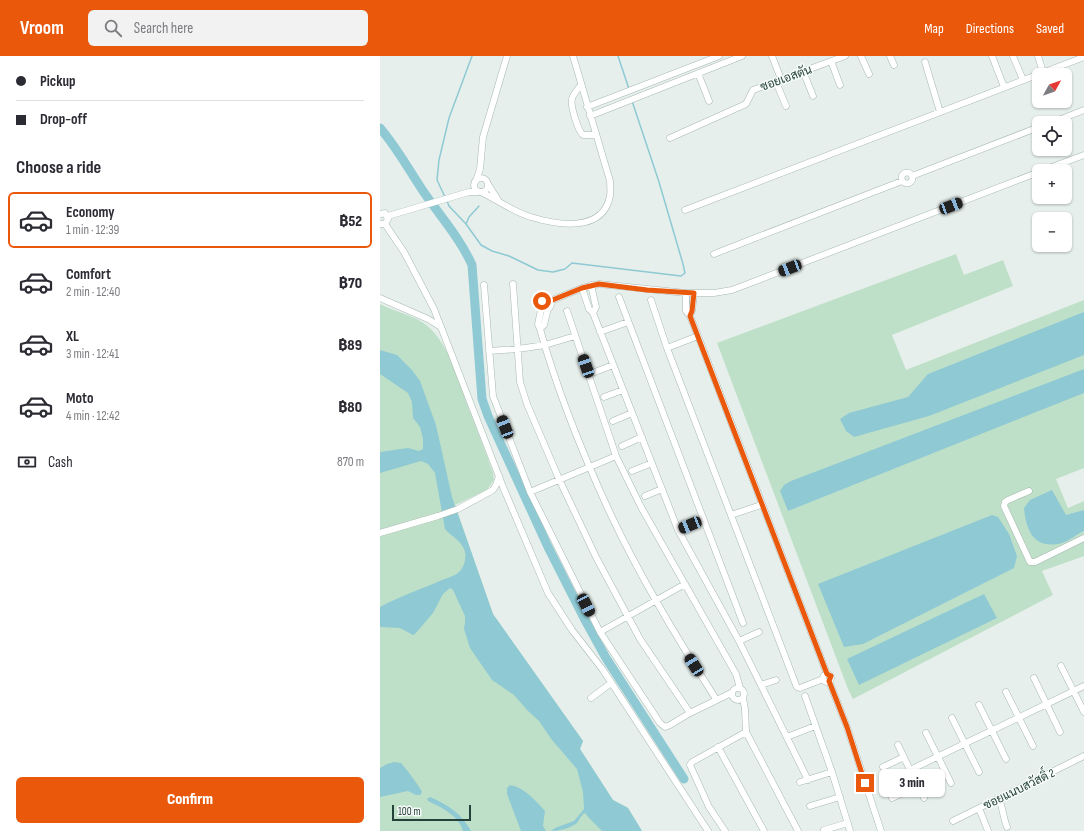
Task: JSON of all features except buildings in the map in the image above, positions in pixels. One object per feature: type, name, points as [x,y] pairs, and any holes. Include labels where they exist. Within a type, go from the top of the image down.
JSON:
[{"type":"street","points":[[507,56],[483,137],[480,169],[475,187],[480,192],[531,217],[566,224],[578,224],[590,220],[600,214],[607,205],[610,196],[610,180],[573,56]]},
{"type":"street","points":[[587,107],[719,56]]},
{"type":"street","points":[[590,116],[742,56]]},
{"type":"street","points":[[772,56],[779,74]]},
{"type":"street","name":"ซอยเอสตัน","points":[[670,138],[746,104],[753,90],[845,56]]},
{"type":"street","points":[[861,56],[868,74]]},
{"type":"street","points":[[890,56],[894,65]]},
{"type":"street","points":[[992,56],[1004,87]]},
{"type":"street","points":[[1013,56],[1023,80]]},
{"type":"street","points":[[1038,56],[1042,68]]},
{"type":"street","points":[[1054,68],[1084,57]]},
{"type":"street","points":[[831,61],[840,85]]},
{"type":"street","points":[[925,62],[940,112]]},
{"type":"street","points":[[804,71],[813,96]]},
{"type":"street","points":[[698,73],[709,101]]},
{"type":"street","points":[[685,210],[1032,76]]},
{"type":"street","points":[[776,82],[786,106]]},
{"type":"street","points":[[581,85],[573,96],[571,102],[578,129],[583,136],[596,135]]},
{"type":"street","points":[[1068,116],[1084,110]]},
{"type":"street","points":[[714,254],[902,181],[901,177],[904,173],[908,173],[912,176],[1032,130]]},
{"type":"street","points":[[1059,164],[1084,155]]},
{"type":"street","points":[[481,159],[488,183],[499,201]]},
{"type":"street","points":[[716,700],[675,634],[611,516],[558,386],[540,328],[544,325],[545,307],[541,303],[544,299],[548,299],[550,301],[591,285],[606,284],[647,290],[686,293],[714,293],[732,290],[1032,174]]},
{"type":"street","points":[[456,195],[482,178],[488,183]]},
{"type":"street","points":[[380,213],[385,213],[388,216],[413,210],[456,195],[469,192],[480,192],[486,190],[488,183]]},
{"type":"street","points":[[388,216],[388,221],[382,224],[404,252],[434,309],[506,494],[548,593],[564,618],[611,683],[708,831]]},
{"type":"street","points":[[484,284],[492,396],[530,492],[600,632],[660,723],[665,727],[670,726],[690,713],[731,693],[734,688],[740,688]]},
{"type":"street","points":[[512,284],[522,390],[560,479],[596,557],[656,664],[690,713]]},
{"type":"street","points":[[591,285],[596,307],[593,313]]},
{"type":"street","points":[[582,288],[589,309],[593,313],[614,365],[678,530],[739,641],[808,780]]},
{"type":"street","points":[[686,293],[686,311],[690,316],[698,336],[856,754],[880,831]]},
{"type":"street","points":[[690,316],[694,293]]},
{"type":"street","points":[[619,297],[743,623]]},
{"type":"street","points":[[380,298],[428,319],[441,327]]},
{"type":"street","points":[[650,300],[797,687],[800,688],[826,678]]},
{"type":"street","points":[[567,311],[616,456],[642,507],[736,674],[740,688],[744,692],[743,698],[746,732],[798,831]]},
{"type":"street","points":[[600,332],[628,322]]},
{"type":"street","points":[[489,351],[545,345],[576,336]]},
{"type":"street","points":[[667,348],[698,336]]},
{"type":"street","points":[[595,372],[614,365]]},
{"type":"street","points":[[604,397],[623,390]]},
{"type":"street","points":[[613,421],[632,413]]},
{"type":"street","points":[[622,446],[642,438]]},
{"type":"street","points":[[530,492],[616,456]]},
{"type":"street","points":[[632,471],[652,463]]},
{"type":"street","points":[[380,533],[458,509],[493,490],[499,476]]},
{"type":"street","points":[[645,496],[662,488]]},
{"type":"street","points":[[493,490],[506,494]]},
{"type":"street","points":[[1029,492],[1008,500],[1005,502],[1004,506],[1030,562],[1035,562],[1084,538]]},
{"type":"street","points":[[732,516],[761,505]]},
{"type":"street","points":[[678,530],[703,520]]},
{"type":"street","points":[[600,632],[685,584]]},
{"type":"street","points":[[728,621],[740,614]]},
{"type":"street","points":[[739,641],[759,632]]},
{"type":"street","points":[[1062,666],[1084,712]]},
{"type":"street","points":[[1034,678],[1060,732]]},
{"type":"street","points":[[761,685],[776,680]]},
{"type":"street","points":[[591,698],[611,683]]},
{"type":"street","points":[[910,770],[1084,686]]},
{"type":"street","points":[[1006,692],[1034,746]]},
{"type":"street","points":[[731,693],[735,700],[743,698]]},
{"type":"street","points":[[805,696],[832,772],[850,831]]},
{"type":"street","points":[[979,705],[1006,759]]},
{"type":"street","points":[[952,718],[979,772]]},
{"type":"street","points":[[787,737],[815,726]]},
{"type":"street","points":[[725,831],[709,807],[690,765],[692,762],[746,732]]},
{"type":"street","points":[[926,733],[951,783]]},
{"type":"street","points":[[898,745],[924,798]]},
{"type":"street","points":[[718,747],[764,831]]},
{"type":"street","name":"ซอยแนบสวัสดิ์ 2","points":[[953,821],[1084,756]]},
{"type":"street","points":[[883,767],[904,757]]},
{"type":"street","points":[[800,782],[832,772]]},
{"type":"street","points":[[892,798],[918,786]]},
{"type":"street","points":[[810,806],[840,797]]},
{"type":"street","points":[[999,798],[1007,827]]},
{"type":"street","points":[[979,808],[988,831]]},
{"type":"street","points":[[824,830],[848,822]]},
{"type":"green space","points":[[956,254],[964,275],[1003,260],[1013,286],[892,335],[906,370],[1084,300],[1084,468],[1056,479],[1068,508],[1084,501],[1084,556],[1042,571],[1053,595],[853,699],[717,343]]},
{"type":"green space","points":[[380,304],[425,324],[440,340],[452,362],[493,473],[494,480],[487,490],[455,505],[493,614],[583,741],[580,749],[613,800],[628,808],[642,831],[380,831]]},
{"type":"water","points":[[1084,312],[1084,355],[929,416],[854,437],[846,431],[840,419],[849,413],[908,397],[928,374]]},
{"type":"water","points":[[380,350],[397,355],[412,370],[420,381],[436,425],[452,497],[493,614],[583,741],[580,749],[613,800],[628,808],[642,831],[602,831],[585,813],[577,823],[572,826],[561,830],[551,831],[574,821],[584,809],[583,792],[577,769],[552,740],[539,721],[514,695],[492,680],[470,648],[464,629],[465,616],[453,590],[450,588],[443,594],[433,613],[415,634],[413,635],[400,628],[380,627],[380,607],[455,575],[463,567],[465,555],[464,549],[460,543],[445,529],[435,473],[428,464],[421,461],[380,473],[380,452],[408,448],[419,451],[423,449],[423,439],[420,427],[413,418],[412,402],[408,393],[380,374]]},
{"type":"water","points":[[1084,369],[1084,393],[788,511],[780,491],[784,485],[791,481]]},
{"type":"water","points":[[1052,490],[1066,515],[1084,510],[1084,531],[1062,543],[1045,544],[1034,537],[1030,531],[1027,525],[1024,508],[1030,500]]},
{"type":"water","points":[[992,515],[998,517],[1009,534],[1017,556],[1014,568],[863,644],[844,647],[818,584]]},
{"type":"water","points":[[984,594],[997,618],[859,685],[847,659]]},
{"type":"water","points":[[394,762],[401,763],[406,769],[421,789],[422,792],[420,795],[416,795],[408,791],[380,797],[380,768]]},
{"type":"water","points":[[510,785],[525,791],[545,811],[543,826],[546,831],[521,831],[507,794],[507,788]]},
{"type":"water","points":[[430,797],[454,810],[471,831],[463,831],[454,816],[428,801],[427,799]]},
{"type":"waterway","points":[[445,197],[437,180],[439,160],[449,118],[472,56]]},
{"type":"waterway","points":[[618,56],[629,89]]},
{"type":"waterway","points":[[447,201],[449,206],[466,224],[481,245],[538,270],[553,272],[565,269],[572,263],[681,276],[685,273],[683,264],[659,182],[632,101]]},
{"type":"waterway","points":[[380,128],[456,236],[472,265],[482,399],[488,416],[548,547],[584,618],[606,658],[684,779]]},
{"type":"waterway","points":[[466,224],[469,217],[479,206]]},
{"type":"route","points":[[542,301],[544,299],[548,299],[550,301],[586,286],[599,284],[647,290],[694,293],[690,316],[761,505],[827,674],[831,676],[829,681],[847,727],[865,783]]}]
